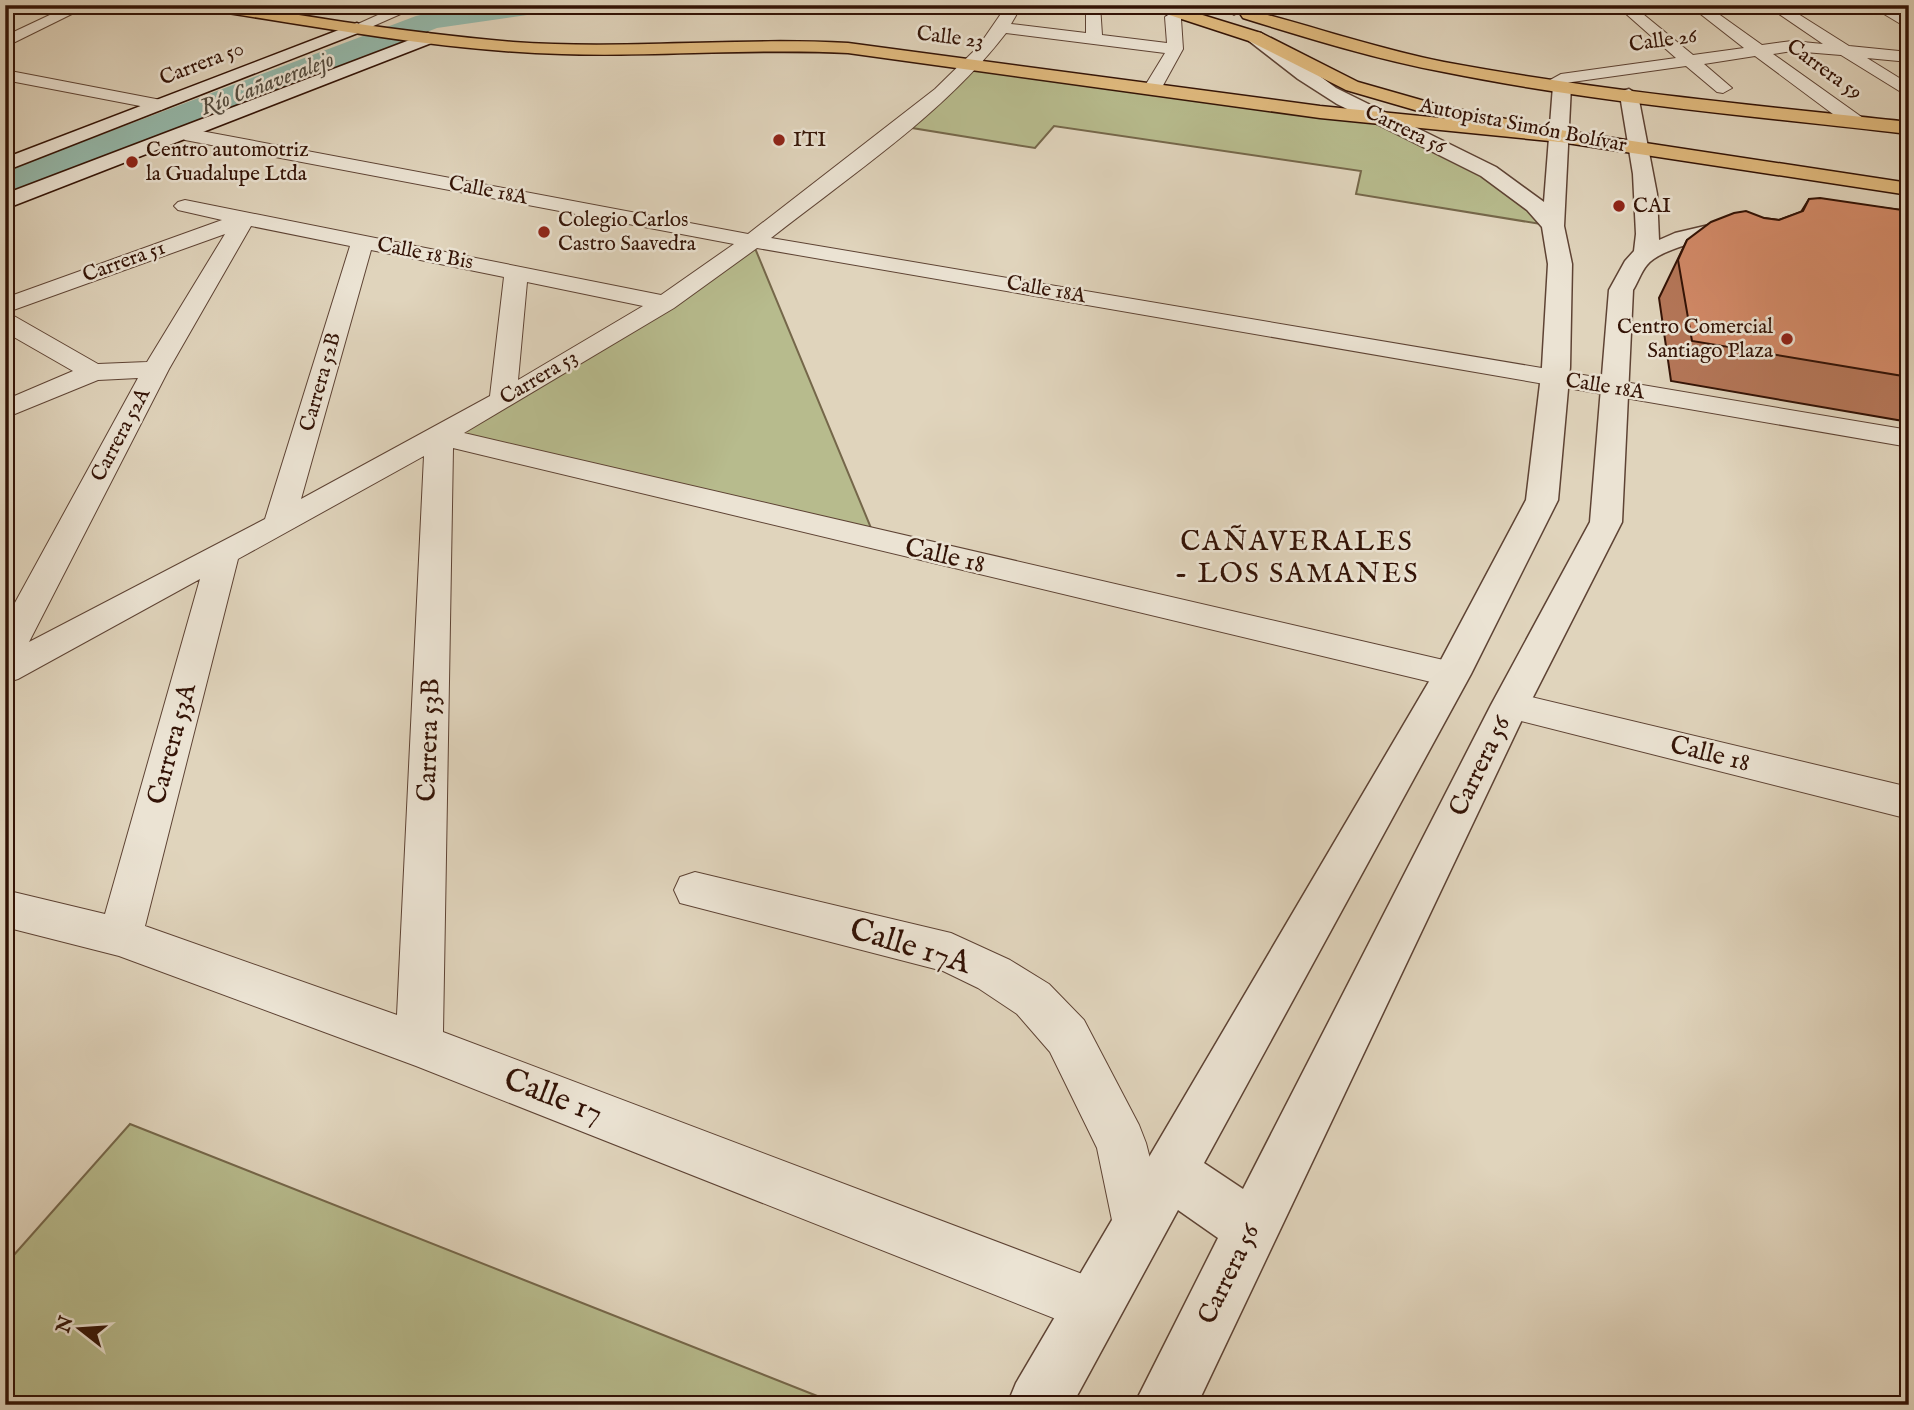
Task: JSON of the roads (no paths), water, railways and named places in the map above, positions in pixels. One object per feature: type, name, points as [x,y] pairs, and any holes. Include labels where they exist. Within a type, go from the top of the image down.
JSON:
[{"type":"main road","name":"Calle 23","points":[[209,5],[363,29],[501,46],[563,49],[808,45],[971,63],[1320,112],[1560,136]]},
{"type":"main road","name":"Autopista Simón Bolívar","points":[[1153,5],[1255,37],[1352,86],[1439,111],[1560,136],[1907,189]]},
{"type":"main road","name":"Autopista Simón Bolívar","points":[[1213,5],[1402,58],[1556,86],[1909,128]]},
{"type":"main road","points":[[1320,112],[1441,146]]},
{"type":"street","points":[[5,42],[83,5]]},
{"type":"street","name":"Carrera 50","points":[[5,165],[363,29],[414,5]]},
{"type":"street","name":"Carrera 53","points":[[5,670],[439,436],[665,303],[752,241],[900,126],[971,63],[1004,28],[1015,5]]},
{"type":"street","points":[[1093,5],[1094,39]]},
{"type":"street","points":[[1623,5],[1723,88]]},
{"type":"street","name":"Carrera 59","points":[[1696,5],[1856,122]]},
{"type":"street","points":[[1773,5],[1909,92]]},
{"type":"street","points":[[1876,5],[1909,24]]},
{"type":"street","points":[[1152,89],[1175,49],[1173,17],[1179,14]]},
{"type":"street","points":[[1004,28],[1175,49]]},
{"type":"street","points":[[5,202],[185,134],[421,37]]},
{"type":"street","name":"Carrera 56","points":[[1255,37],[1310,79],[1357,107],[1472,163],[1528,200],[1543,212],[1553,226]]},
{"type":"street","name":"Calle 26","points":[[1556,86],[1561,79],[1791,46],[1909,57]]},
{"type":"street","points":[[5,75],[161,105]]},
{"type":"street","points":[[1038,1405],[1452,674],[1542,500],[1555,379],[1560,264],[1553,226],[1560,136],[1556,86]]},
{"type":"street","points":[[1629,95],[1646,183],[1646,254]]},
{"type":"street","name":"Calle 18A","points":[[185,134],[752,241],[1909,439]]},
{"type":"street","name":"Calle 18 Bis","points":[[185,206],[665,303]]},
{"type":"street","name":"Carrera 51","points":[[5,306],[244,219]]},
{"type":"street","name":"Carrera 52A","points":[[5,654],[156,369],[244,219]]},
{"type":"street","points":[[1646,254],[1683,237],[1765,222]]},
{"type":"street","name":"Carrera 52B","points":[[279,522],[362,242]]},
{"type":"street","name":"Carrera 56","points":[[1165,1405],[1510,705],[1606,522],[1621,290],[1637,261],[1646,254]]},
{"type":"street","points":[[503,399],[516,273]]},
{"type":"street","points":[[5,321],[93,372]]},
{"type":"street","points":[[5,410],[93,372],[156,369]]},
{"type":"street","name":"Calle 18","points":[[439,436],[1452,674]]},
{"type":"street","name":"Carrera 53B","points":[[419,1045],[439,436]]},
{"type":"street","name":"Carrera 53A","points":[[120,937],[224,552]]},
{"type":"street","name":"Calle 18","points":[[1510,705],[1909,803]]},
{"type":"street","name":"Calle 17A","points":[[695,890],[951,953],[994,974],[1033,999],[1067,1036],[1121,1143],[1140,1225]]},
{"type":"street","name":"Calle 17","points":[[5,908],[120,937],[419,1045],[1094,1306]]},
{"type":"street","points":[[1170,1173],[1252,1228]]},
{"type":"waterway","name":"Río Cañaveralejo","points":[[5,185],[427,22],[534,5]]},
{"type":"place","name":"ITI","points":[[779,140]]},
{"type":"place","name":"Centro automotriz la Guadalupe Ltda","points":[[132,162]]},
{"type":"place","name":"CAI","points":[[1619,206]]},
{"type":"place","name":"Colegio Carlos Castro Saavedra","points":[[544,232]]},
{"type":"place","name":"Centro Comercial Santiago Plaza","points":[[1787,339]]},
{"type":"district","name":"CAÑAVERALES - LOS SAMANES","points":[[1297,558]]}]
